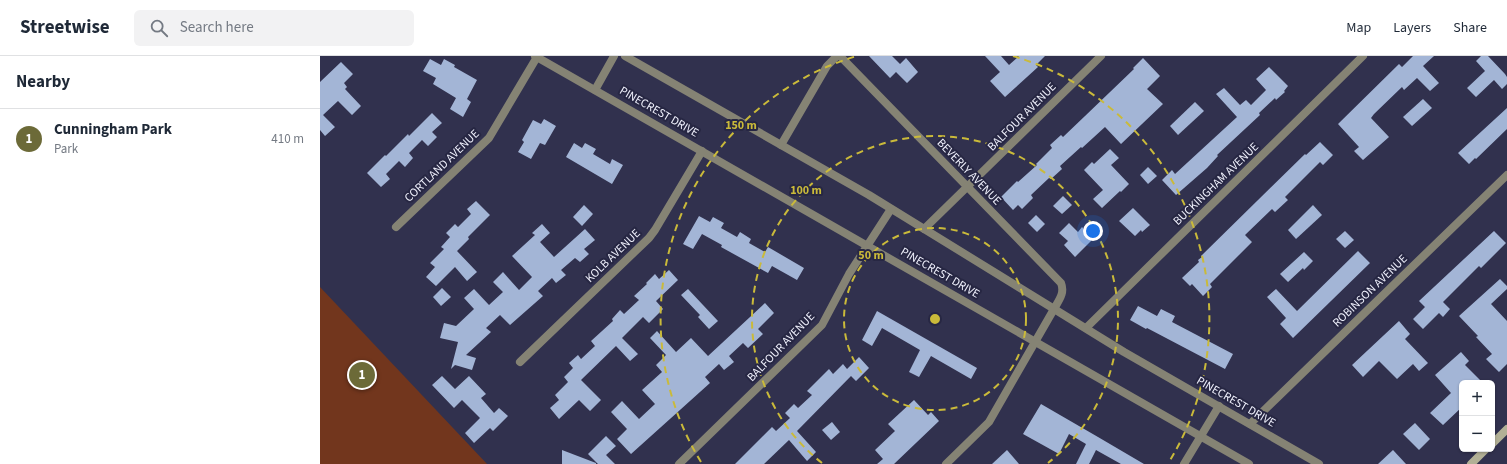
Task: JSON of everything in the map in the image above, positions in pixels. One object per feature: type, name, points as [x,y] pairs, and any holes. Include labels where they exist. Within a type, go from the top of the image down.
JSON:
[{"type":"main road","points":[[1495,441],[1507,429]]},
{"type":"main road","points":[[1471,464],[1483,452]]},
{"type":"street","name":"PINECREST DRIVE","points":[[536,56],[1249,464]]},
{"type":"street","name":"CORTLAND AVENUE","points":[[396,227],[489,138],[536,56]]},
{"type":"street","points":[[595,90],[614,56]]},
{"type":"street","name":"PINECREST DRIVE","points":[[625,56],[891,209],[1124,352],[1319,464]]},
{"type":"street","points":[[781,145],[827,66],[839,56]]},
{"type":"street","name":"BEVERLY AVENUE","points":[[839,56],[1061,283],[1063,288],[1062,294],[1054,309]]},
{"type":"street","name":"BALFOUR AVENUE","points":[[924,229],[1101,56]]},
{"type":"street","name":"BUCKINGHAM AVENUE","points":[[1086,328],[1363,56]]},
{"type":"street","name":"KOLB AVENUE","points":[[520,362],[649,238],[702,151]]},
{"type":"street","name":"ROBINSON AVENUE","points":[[1250,424],[1507,175]]},
{"type":"street","name":"BALFOUR AVENUE","points":[[680,464],[822,325],[867,246],[891,209]]},
{"type":"street","points":[[946,464],[989,422],[1054,309]]},
{"type":"street","points":[[1184,464],[1202,437],[1219,406]]},
{"type":"shaded area","points":[[320,287],[487,464],[320,464]]},
{"type":"building","points":[[869,56],[892,56],[900,64],[906,58],[918,72],[907,83],[896,72],[890,78]]},
{"type":"building","points":[[985,56],[1001,56],[1009,65],[1019,56],[1045,56],[1036,65],[1038,67],[1005,97],[990,81],[1000,72]]},
{"type":"building","points":[[1413,56],[1434,56],[1423,66],[1439,83],[1430,91],[1417,78],[1404,90],[1402,87],[1374,114],[1371,118],[1389,137],[1363,160],[1354,151],[1359,147],[1338,124],[1399,64],[1402,67]]},
{"type":"building","points":[[1481,56],[1488,56],[1505,74],[1507,77],[1507,84],[1502,89],[1494,80],[1476,97],[1467,88],[1485,71],[1476,61]]},
{"type":"building","points":[[1143,58],[1160,76],[1147,89],[1163,104],[1121,144],[1105,127],[1060,166],[1062,169],[1051,179],[1049,178],[1031,195],[1033,198],[1022,209],[1018,205],[1013,210],[1001,197],[1017,181],[1018,182],[1037,165],[1036,164],[1052,148],[1050,145],[1061,135],[1063,137],[1134,69],[1133,68]]},
{"type":"building","points":[[430,59],[441,65],[444,59],[455,65],[454,67],[477,80],[467,99],[471,102],[463,117],[450,109],[456,98],[433,84],[436,78],[423,71]]},
{"type":"building","points":[[341,62],[353,74],[344,83],[347,87],[345,89],[361,106],[352,115],[338,101],[323,115],[335,127],[325,136],[320,130],[320,82]]},
{"type":"building","points":[[1269,67],[1288,86],[1284,91],[1285,92],[1276,100],[1275,98],[1259,113],[1260,115],[1217,155],[1218,156],[1207,168],[1176,195],[1162,180],[1172,170],[1175,174],[1237,117],[1216,94],[1224,88],[1240,105],[1246,100],[1251,105],[1266,90],[1256,79]]},
{"type":"building","points":[[1423,99],[1432,108],[1412,126],[1403,117]]},
{"type":"building","points":[[1195,102],[1204,111],[1178,135],[1170,126]]},
{"type":"building","points":[[1507,108],[1507,129],[1469,164],[1458,153]]},
{"type":"building","points":[[432,113],[442,123],[432,132],[437,137],[428,146],[422,140],[409,153],[413,158],[405,167],[399,161],[386,174],[390,179],[381,187],[367,173],[408,134],[409,136]]},
{"type":"building","points":[[544,119],[556,126],[545,145],[540,143],[531,159],[518,152],[524,142],[522,140],[533,120],[541,124]]},
{"type":"building","points":[[1320,142],[1333,155],[1323,165],[1320,162],[1285,197],[1288,200],[1275,212],[1272,209],[1245,235],[1252,242],[1210,284],[1212,287],[1203,296],[1192,284],[1190,286],[1182,278],[1199,262],[1198,260],[1202,257],[1201,256],[1305,154],[1306,155]]},
{"type":"building","points":[[574,143],[582,148],[585,143],[596,149],[593,154],[610,164],[612,159],[623,165],[612,184],[566,157]]},
{"type":"building","points":[[1110,149],[1119,158],[1111,165],[1129,184],[1102,208],[1093,199],[1103,190],[1084,170],[1092,162],[1094,164]]},
{"type":"building","points":[[1148,167],[1157,176],[1148,184],[1140,175]]},
{"type":"building","points":[[1063,196],[1072,205],[1062,214],[1053,206]]},
{"type":"building","points":[[476,201],[490,215],[468,237],[469,239],[457,251],[477,272],[467,281],[455,267],[436,286],[426,277],[435,267],[430,263],[444,249],[441,247],[450,237],[446,233],[455,224],[458,227],[471,214],[467,209]]},
{"type":"building","points":[[584,205],[593,214],[582,226],[573,217]]},
{"type":"building","points":[[1313,205],[1322,215],[1296,239],[1288,230]]},
{"type":"building","points":[[1133,208],[1150,225],[1142,232],[1141,230],[1135,236],[1119,221]]},
{"type":"building","points":[[1036,215],[1045,224],[1037,232],[1028,223]]},
{"type":"building","points":[[699,216],[710,222],[713,217],[724,223],[721,228],[737,237],[740,232],[751,239],[749,243],[765,252],[768,247],[804,268],[797,280],[772,266],[768,273],[721,247],[722,245],[702,234],[693,249],[683,244]]},
{"type":"building","points":[[1069,223],[1078,232],[1082,227],[1093,239],[1075,257],[1064,245],[1068,241],[1059,233]]},
{"type":"building","points":[[542,224],[550,233],[540,242],[554,257],[585,229],[595,240],[584,249],[589,254],[580,262],[575,258],[561,270],[566,275],[556,283],[552,278],[538,291],[543,296],[510,325],[500,315],[486,328],[491,332],[466,355],[476,358],[472,370],[455,365],[451,369],[458,342],[440,338],[444,323],[456,326],[474,309],[464,298],[474,289],[489,305],[503,292],[493,282],[503,272],[519,290],[532,277],[512,256],[535,235],[532,233]]},
{"type":"building","points":[[1345,231],[1354,240],[1345,248],[1336,239]]},
{"type":"building","points":[[1494,231],[1506,243],[1481,268],[1479,266],[1443,302],[1450,309],[1443,317],[1439,313],[1423,329],[1413,319],[1425,307],[1419,301]]},
{"type":"building","points":[[1358,251],[1370,263],[1293,338],[1280,324],[1286,318],[1267,297],[1276,289],[1297,311]]},
{"type":"building","points":[[1304,252],[1313,261],[1288,282],[1280,274]]},
{"type":"building","points":[[669,270],[678,280],[656,301],[663,309],[649,323],[643,317],[622,338],[638,354],[630,361],[616,346],[581,380],[601,400],[590,411],[579,400],[559,419],[550,408],[559,400],[555,395],[568,382],[564,377],[573,368],[569,363],[578,355],[581,359],[595,346],[591,341],[613,321],[612,319],[620,310],[624,314],[639,300],[634,296],[655,274],[659,279]]},
{"type":"building","points":[[1500,279],[1507,286],[1507,289],[1491,304],[1507,321],[1507,364],[1499,372],[1486,359],[1492,354],[1476,337],[1478,336],[1459,316]]},
{"type":"building","points":[[442,288],[451,297],[441,306],[433,297]]},
{"type":"building","points":[[688,289],[718,321],[709,329],[698,317],[700,315],[681,295]]},
{"type":"building","points":[[765,303],[774,313],[758,329],[763,334],[748,348],[743,343],[729,356],[734,362],[724,370],[719,364],[705,377],[710,383],[631,454],[617,439],[627,429],[611,412],[622,401],[639,419],[655,404],[642,390],[662,372],[656,365],[666,355],[650,338],[657,331],[676,352],[691,338],[708,356]]},
{"type":"building","points":[[1138,306],[1157,316],[1161,309],[1175,316],[1172,322],[1233,354],[1225,369],[1130,320]]},
{"type":"building","points":[[877,311],[977,368],[971,379],[931,356],[919,377],[909,372],[920,350],[882,328],[872,346],[862,340]]},
{"type":"building","points":[[1399,321],[1410,334],[1405,339],[1428,363],[1419,371],[1413,364],[1397,379],[1379,361],[1363,377],[1352,365]]},
{"type":"building","points":[[1461,352],[1469,361],[1465,365],[1480,380],[1459,380],[1459,410],[1443,425],[1430,413],[1451,393],[1435,375]]},
{"type":"building","points":[[859,357],[869,368],[856,381],[851,376],[797,431],[816,452],[807,461],[789,440],[764,464],[735,464],[772,427],[776,431],[790,418],[785,413],[794,404],[798,408],[812,395],[807,391],[829,369],[833,374],[843,364],[847,369]]},
{"type":"building","points":[[442,376],[455,389],[469,376],[486,394],[481,398],[494,413],[499,408],[508,416],[493,431],[490,428],[474,443],[465,433],[480,418],[462,400],[454,408],[432,385]]},
{"type":"building","points":[[914,400],[928,415],[931,412],[939,421],[894,464],[877,464],[883,459],[875,450],[895,431],[888,424]]},
{"type":"building","points":[[1041,404],[1144,464],[1121,464],[1096,450],[1089,464],[1076,464],[1086,444],[1069,434],[1059,454],[1023,434]]},
{"type":"building","points":[[832,422],[840,432],[831,440],[822,430]]},
{"type":"building","points":[[1415,423],[1430,439],[1419,450],[1403,434]]},
{"type":"building","points":[[606,436],[616,446],[606,455],[615,464],[598,464],[588,454]]},
{"type":"building","points":[[562,450],[596,463],[596,464],[562,464]]},
{"type":"building","points":[[1007,450],[1019,464],[992,464]]},
{"type":"building","points":[[1393,450],[1406,464],[1378,464]]},
{"type":"place","name":"Cunningham Park","points":[[362,375]]}]
